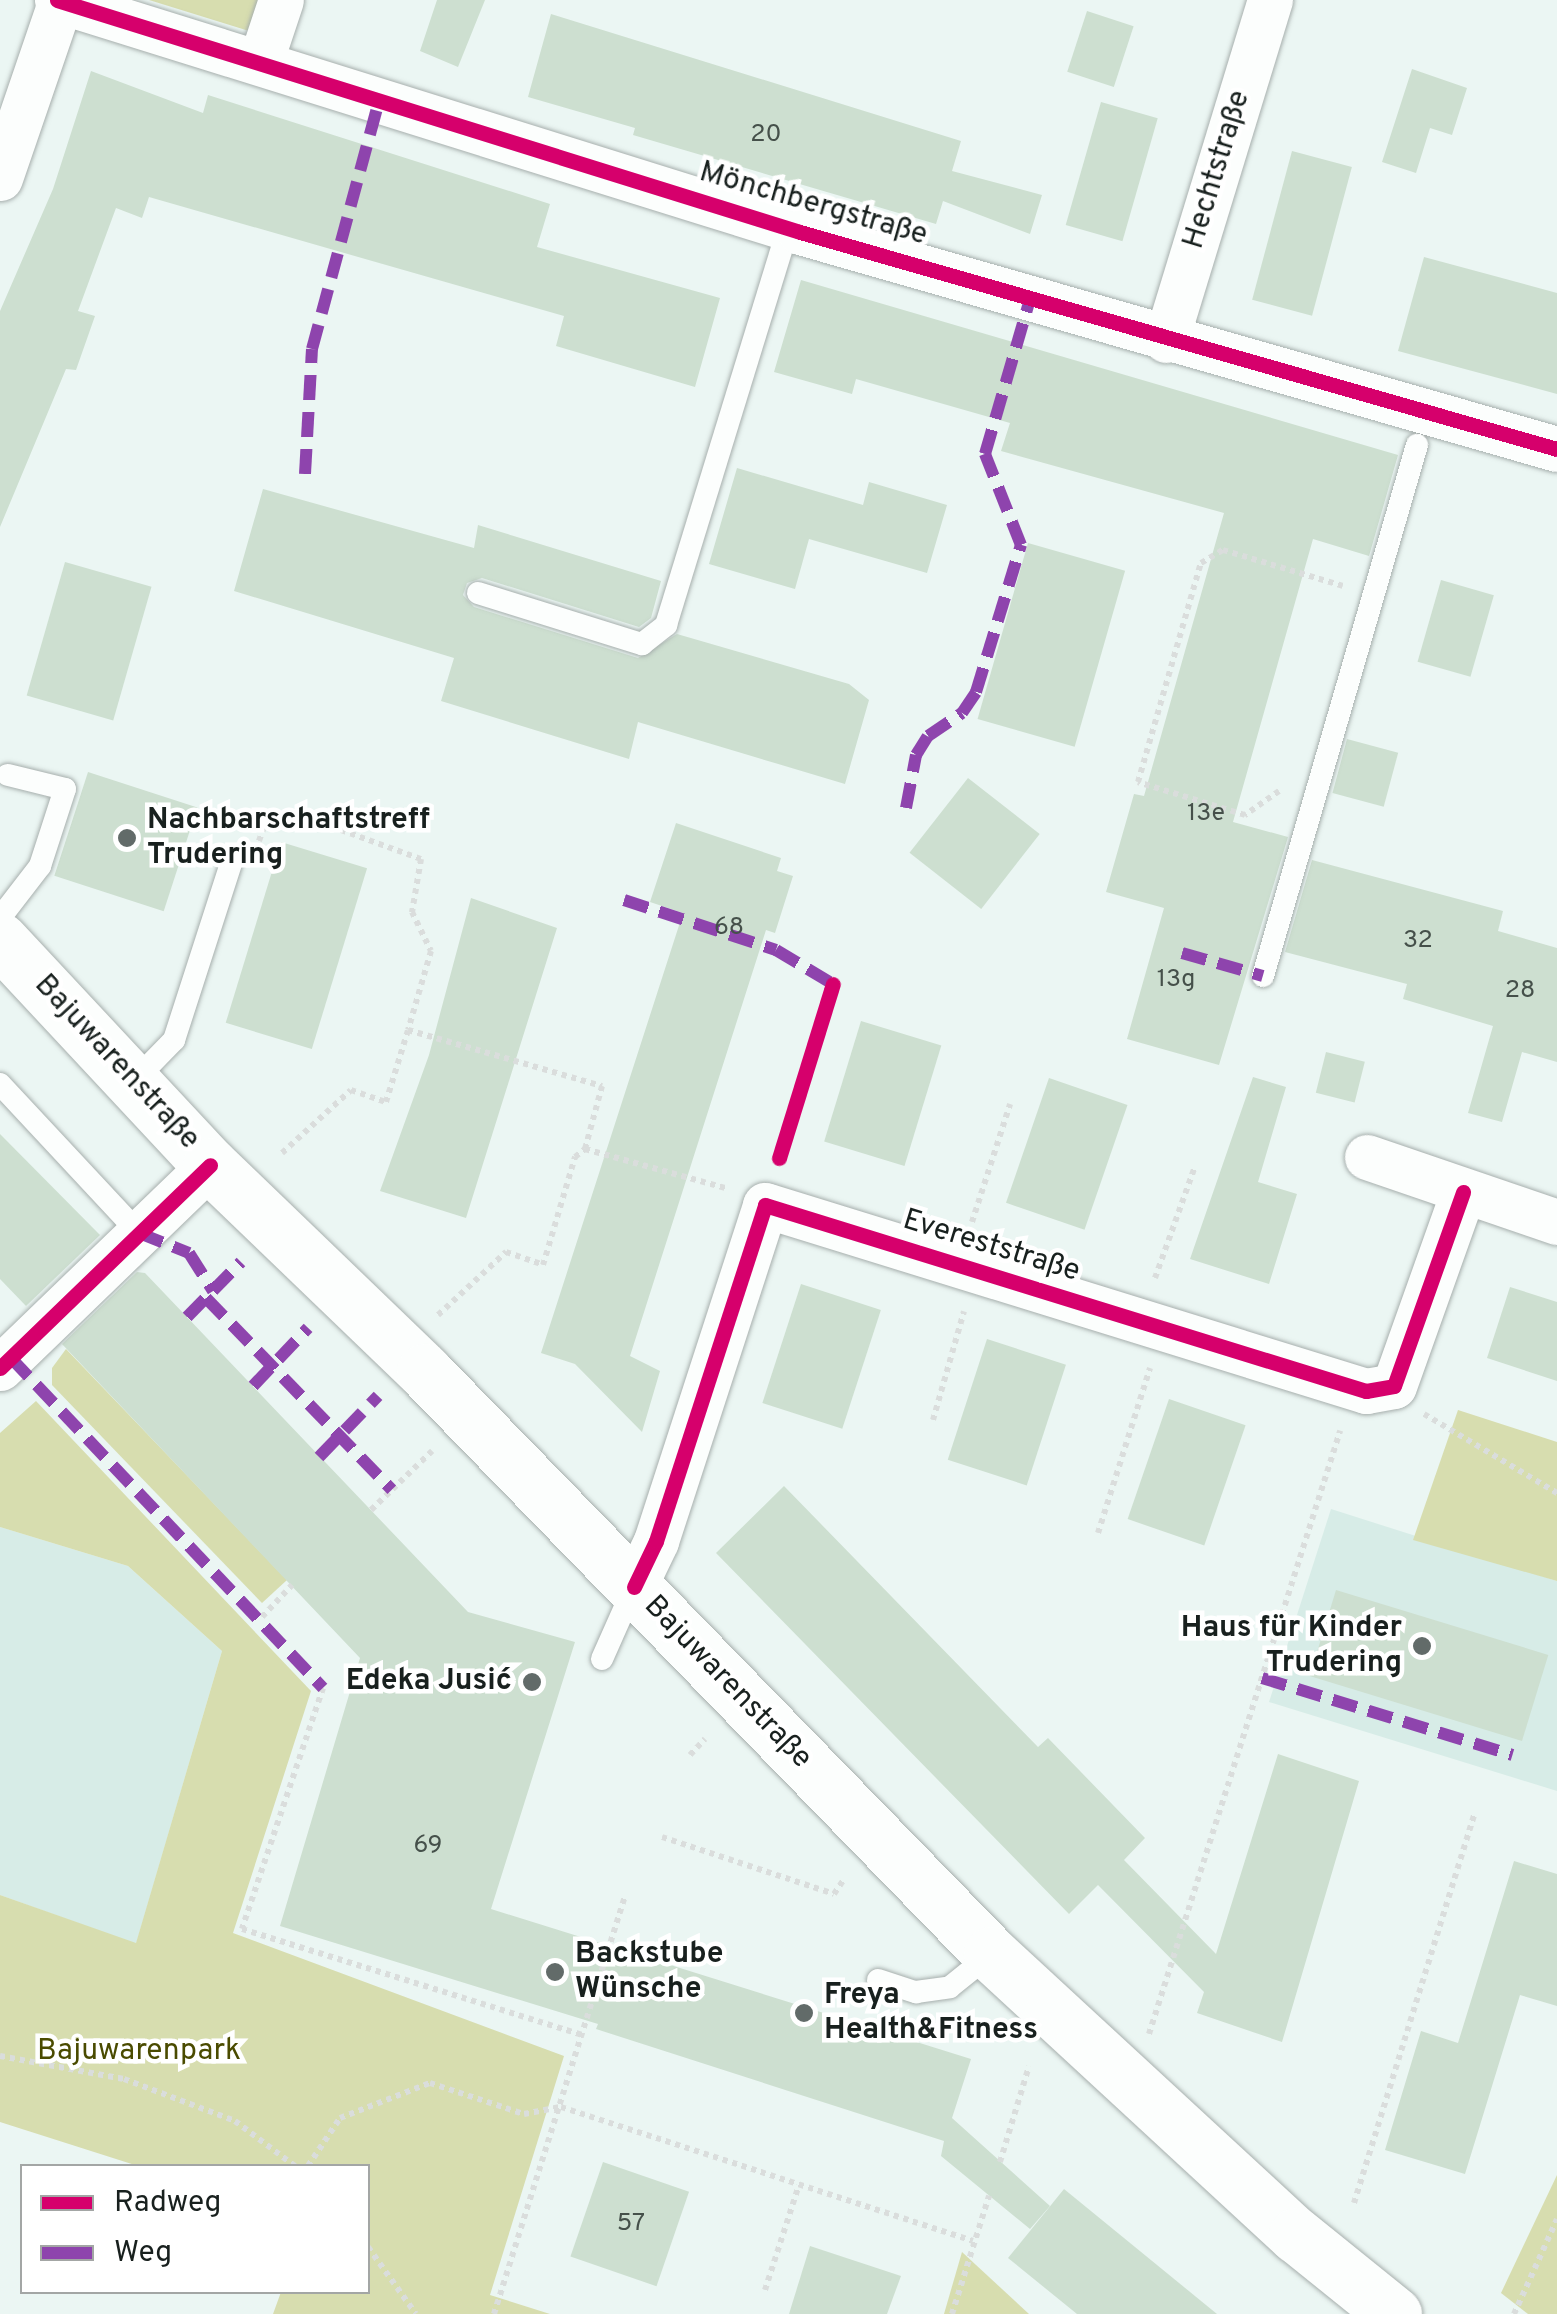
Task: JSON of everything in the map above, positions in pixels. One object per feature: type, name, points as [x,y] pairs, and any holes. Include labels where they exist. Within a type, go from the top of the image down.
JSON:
[{"type":"main road","name":"Bajuwarenstraße","points":[[0,940],[210,1165],[634,1587],[990,1954],[1257,2200],[1394,2314]]},
{"type":"street","points":[[0,178],[60,0]]},
{"type":"street","name":"Mönchbergstraße","points":[[60,0],[262,60],[788,228],[1166,340],[1557,449]]},
{"type":"street","points":[[262,60],[281,0]]},
{"type":"street","name":"Hechtstraße","points":[[1166,340],[1270,0]]},
{"type":"street","points":[[1367,1157],[1557,1222]]},
{"type":"street","points":[[0,1368],[210,1165]]},
{"type":"street","points":[[1394,1386],[1463,1192]]},
{"type":"street","name":"Evereststraße","points":[[634,1587],[656,1541],[764,1204],[1366,1391],[1394,1386]]},
{"type":"lane","name":"Mönchbergstraße","points":[[478,592],[642,644],[666,624],[788,228]]},
{"type":"lane","points":[[1264,976],[1417,445]]},
{"type":"lane","points":[[0,918],[40,866],[64,789],[8,775]]},
{"type":"lane","points":[[133,1082],[174,1040],[242,860]]},
{"type":"lane","points":[[0,1084],[139,1233]]},
{"type":"lane","points":[[602,1659],[634,1587]]},
{"type":"lane","points":[[878,1980],[916,1992],[950,1987],[990,1954]]},
{"type":"path","points":[[1325,760],[1245,814],[1138,782],[1200,563],[1224,550],[1373,595]]},
{"type":"path","points":[[242,860],[264,824],[294,813],[421,859],[412,912],[431,951],[386,1102],[351,1090],[282,1153]]},
{"type":"path","points":[[408,1030],[602,1086],[585,1149],[575,1157],[542,1264],[506,1252],[438,1315]]},
{"type":"path","points":[[933,1420],[966,1269],[1010,1104]]},
{"type":"path","points":[[585,1149],[721,1186]]},
{"type":"path","points":[[1098,1534],[1196,1166]]},
{"type":"path","points":[[1394,1386],[1444,1431],[1557,1494]]},
{"type":"path","points":[[1149,2035],[1346,1414]]},
{"type":"path","points":[[371,1510],[432,1451]]},
{"type":"path","points":[[262,1617],[292,1585]]},
{"type":"path","points":[[323,1688],[242,1929],[583,2035]]},
{"type":"path","points":[[690,1755],[705,1739]]},
{"type":"path","points":[[1354,2203],[1475,1813]]},
{"type":"path","points":[[662,1837],[834,1894],[844,1879]]},
{"type":"path","points":[[494,2314],[626,1896]]},
{"type":"path","points":[[0,2056],[124,2079],[235,2121],[292,2164]]},
{"type":"path","points":[[1000,2162],[1030,2066]]},
{"type":"path","points":[[309,2164],[340,2118],[430,2083],[524,2114],[561,2107],[973,2241]]},
{"type":"path","points":[[765,2290],[799,2185]]},
{"type":"path","points":[[952,2314],[989,2196]]},
{"type":"path","points":[[1514,2314],[1557,2219]]},
{"type":"path","points":[[370,2250],[416,2314]]},
{"type":"shaded area","name":"Haus für Kinder Trudering","points":[[1331,1509],[1557,1581],[1557,1791],[1269,1702]]},
{"type":"shaded area","points":[[0,1527],[128,1566],[222,1651],[136,1944],[0,1895]]},
{"type":"green space","points":[[149,0],[259,0],[249,31]]},
{"type":"green space","points":[[66,1349],[287,1580],[262,1603],[52,1385],[52,1368]]},
{"type":"green space","name":"Bajuwarenpark","points":[[36,1401],[311,1691],[233,1933],[564,2056],[490,2295],[550,2314],[273,2314],[280,2294],[370,2294],[370,2164],[132,2164],[0,2122],[0,1895],[136,1943],[222,1651],[128,1566],[0,1527],[0,1433]]},
{"type":"green space","points":[[1458,1410],[1557,1442],[1557,1581],[1413,1540]]},
{"type":"green space","points":[[1557,2175],[1557,2314],[1528,2314],[1501,2293]]},
{"type":"green space","points":[[962,2252],[1029,2314],[944,2314]]},
{"type":"building","points":[[437,0],[485,0],[458,67],[420,51]]},
{"type":"building","points":[[1087,11],[1134,26],[1114,87],[1067,72]]},
{"type":"building","points":[[551,14],[961,141],[952,171],[1042,195],[1030,234],[943,201],[936,224],[633,135],[635,128],[528,97]]},
{"type":"building","points":[[1412,69],[1467,88],[1452,135],[1430,128],[1416,173],[1382,162]]},
{"type":"building","points":[[91,71],[203,113],[208,95],[550,204],[537,247],[720,298],[695,387],[556,346],[564,316],[149,197],[142,218],[116,208],[78,311],[95,316],[76,370],[66,369],[0,527],[0,311],[53,189]]},
{"type":"building","points":[[1101,102],[1158,118],[1122,241],[1066,225]]},
{"type":"building","points":[[1292,151],[1352,167],[1312,316],[1252,300]]},
{"type":"building","points":[[1424,257],[1557,293],[1557,394],[1398,351]]},
{"type":"building","points":[[801,280],[1398,455],[1369,556],[1313,539],[1233,822],[1288,837],[1219,1065],[1127,1039],[1164,908],[1106,892],[1134,794],[1144,796],[1224,513],[1001,451],[1010,423],[856,379],[852,394],[774,372]]},
{"type":"building","points":[[737,468],[863,505],[869,482],[947,505],[927,573],[809,539],[795,589],[709,564]]},
{"type":"building","points":[[263,489],[474,548],[478,525],[661,581],[651,618],[639,627],[482,578],[467,583],[463,595],[474,607],[638,658],[677,634],[849,684],[869,700],[845,784],[638,722],[629,759],[441,701],[454,658],[234,591]]},
{"type":"building","points":[[1028,543],[1125,571],[1075,747],[978,719]]},
{"type":"building","points":[[65,562],[152,587],[113,720],[27,696]]},
{"type":"building","points":[[1441,580],[1494,595],[1470,677],[1418,662]]},
{"type":"building","points":[[1347,739],[1398,753],[1384,807],[1333,793]]},
{"type":"building","name":"Nachbarschaftstreff Trudering","points":[[88,772],[197,808],[164,911],[54,876]]},
{"type":"building","points":[[968,778],[1040,834],[981,909],[910,853]]},
{"type":"building","points":[[676,823],[781,858],[777,871],[793,876],[775,933],[766,930],[630,1356],[660,1371],[642,1432],[575,1364],[541,1353],[683,913],[650,902]]},
{"type":"building","points":[[281,842],[367,868],[312,1049],[226,1023]]},
{"type":"building","points":[[1312,860],[1503,911],[1498,931],[1557,948],[1557,1062],[1522,1052],[1502,1122],[1468,1113],[1493,1026],[1403,999],[1407,984],[1285,952]]},
{"type":"building","points":[[471,898],[557,928],[466,1218],[380,1191],[429,1055]]},
{"type":"building","points":[[861,1021],[941,1046],[904,1166],[824,1141]]},
{"type":"building","points":[[1326,1052],[1365,1062],[1355,1102],[1316,1093]]},
{"type":"building","points":[[1253,1077],[1286,1087],[1258,1182],[1297,1194],[1269,1284],[1190,1259]]},
{"type":"building","points":[[1049,1078],[1127,1105],[1085,1230],[1006,1203]]},
{"type":"building","points":[[0,1134],[100,1235],[26,1306],[0,1279]]},
{"type":"building","points":[[137,1272],[145,1273],[468,1612],[575,1642],[491,1909],[971,2059],[952,2118],[1050,2206],[1030,2229],[941,2156],[944,2141],[596,2029],[598,2024],[280,1926],[360,1658],[62,1344]]},
{"type":"building","points":[[801,1284],[881,1310],[842,1429],[762,1403]]},
{"type":"building","points":[[1510,1287],[1557,1302],[1557,1381],[1487,1358]]},
{"type":"building","points":[[987,1339],[1066,1365],[1027,1485],[948,1460]]},
{"type":"building","points":[[1169,1399],[1246,1425],[1204,1545],[1128,1519]]},
{"type":"building","points":[[784,1486],[1038,1747],[1048,1738],[1145,1838],[1124,1860],[1216,1954],[1278,1754],[1359,1781],[1282,2042],[1197,2013],[1204,1992],[1098,1885],[1069,1914],[716,1553]]},
{"type":"building","points":[[1336,1590],[1548,1655],[1522,1741],[1310,1676]]},
{"type":"building","points":[[1514,1861],[1557,1874],[1557,2006],[1520,1995],[1465,2174],[1385,2150],[1421,2031],[1458,2043]]},
{"type":"building","points":[[603,2162],[689,2192],[656,2286],[570,2257]]},
{"type":"building","points":[[1064,2189],[1217,2314],[1077,2314],[1008,2258]]},
{"type":"building","points":[[810,2246],[901,2276],[887,2314],[789,2314]]},
{"type":"marked path","points":[[305,474],[312,349],[379,101]]},
{"type":"marked path","points":[[906,808],[916,755],[928,736],[962,713],[976,692],[1021,545],[985,454],[1030,299]]},
{"type":"marked path","points":[[624,900],[776,950],[833,984],[830,991]]},
{"type":"marked path","points":[[1182,953],[1263,976]]},
{"type":"marked path","points":[[139,1233],[189,1253],[213,1291]]},
{"type":"marked path","points":[[187,1317],[241,1262]]},
{"type":"marked path","points":[[206,1298],[392,1490]]},
{"type":"marked path","points":[[253,1386],[308,1328]]},
{"type":"marked path","points":[[11,1358],[323,1688]]},
{"type":"marked path","points":[[319,1457],[378,1396]]},
{"type":"marked path","points":[[1262,1678],[1512,1755]]},
{"type":"cycle path","points":[[57,0],[800,232],[1557,449]]},
{"type":"cycle path","points":[[779,1158],[833,984]]},
{"type":"cycle path","points":[[0,1368],[210,1165]]},
{"type":"cycle path","points":[[634,1587],[656,1541],[765,1205],[1366,1391],[1394,1386],[1463,1192]]},
{"type":"place","name":"Nachbarschaftstreff Trudering","points":[[127,838]]},
{"type":"place","name":"Haus für Kinder Trudering","points":[[1422,1646]]},
{"type":"place","name":"Edeka Jusić","points":[[532,1682]]},
{"type":"place","name":"Backstube Wünsche","points":[[555,1972]]},
{"type":"place","name":"Freya Health&Fitness","points":[[804,2013]]}]
